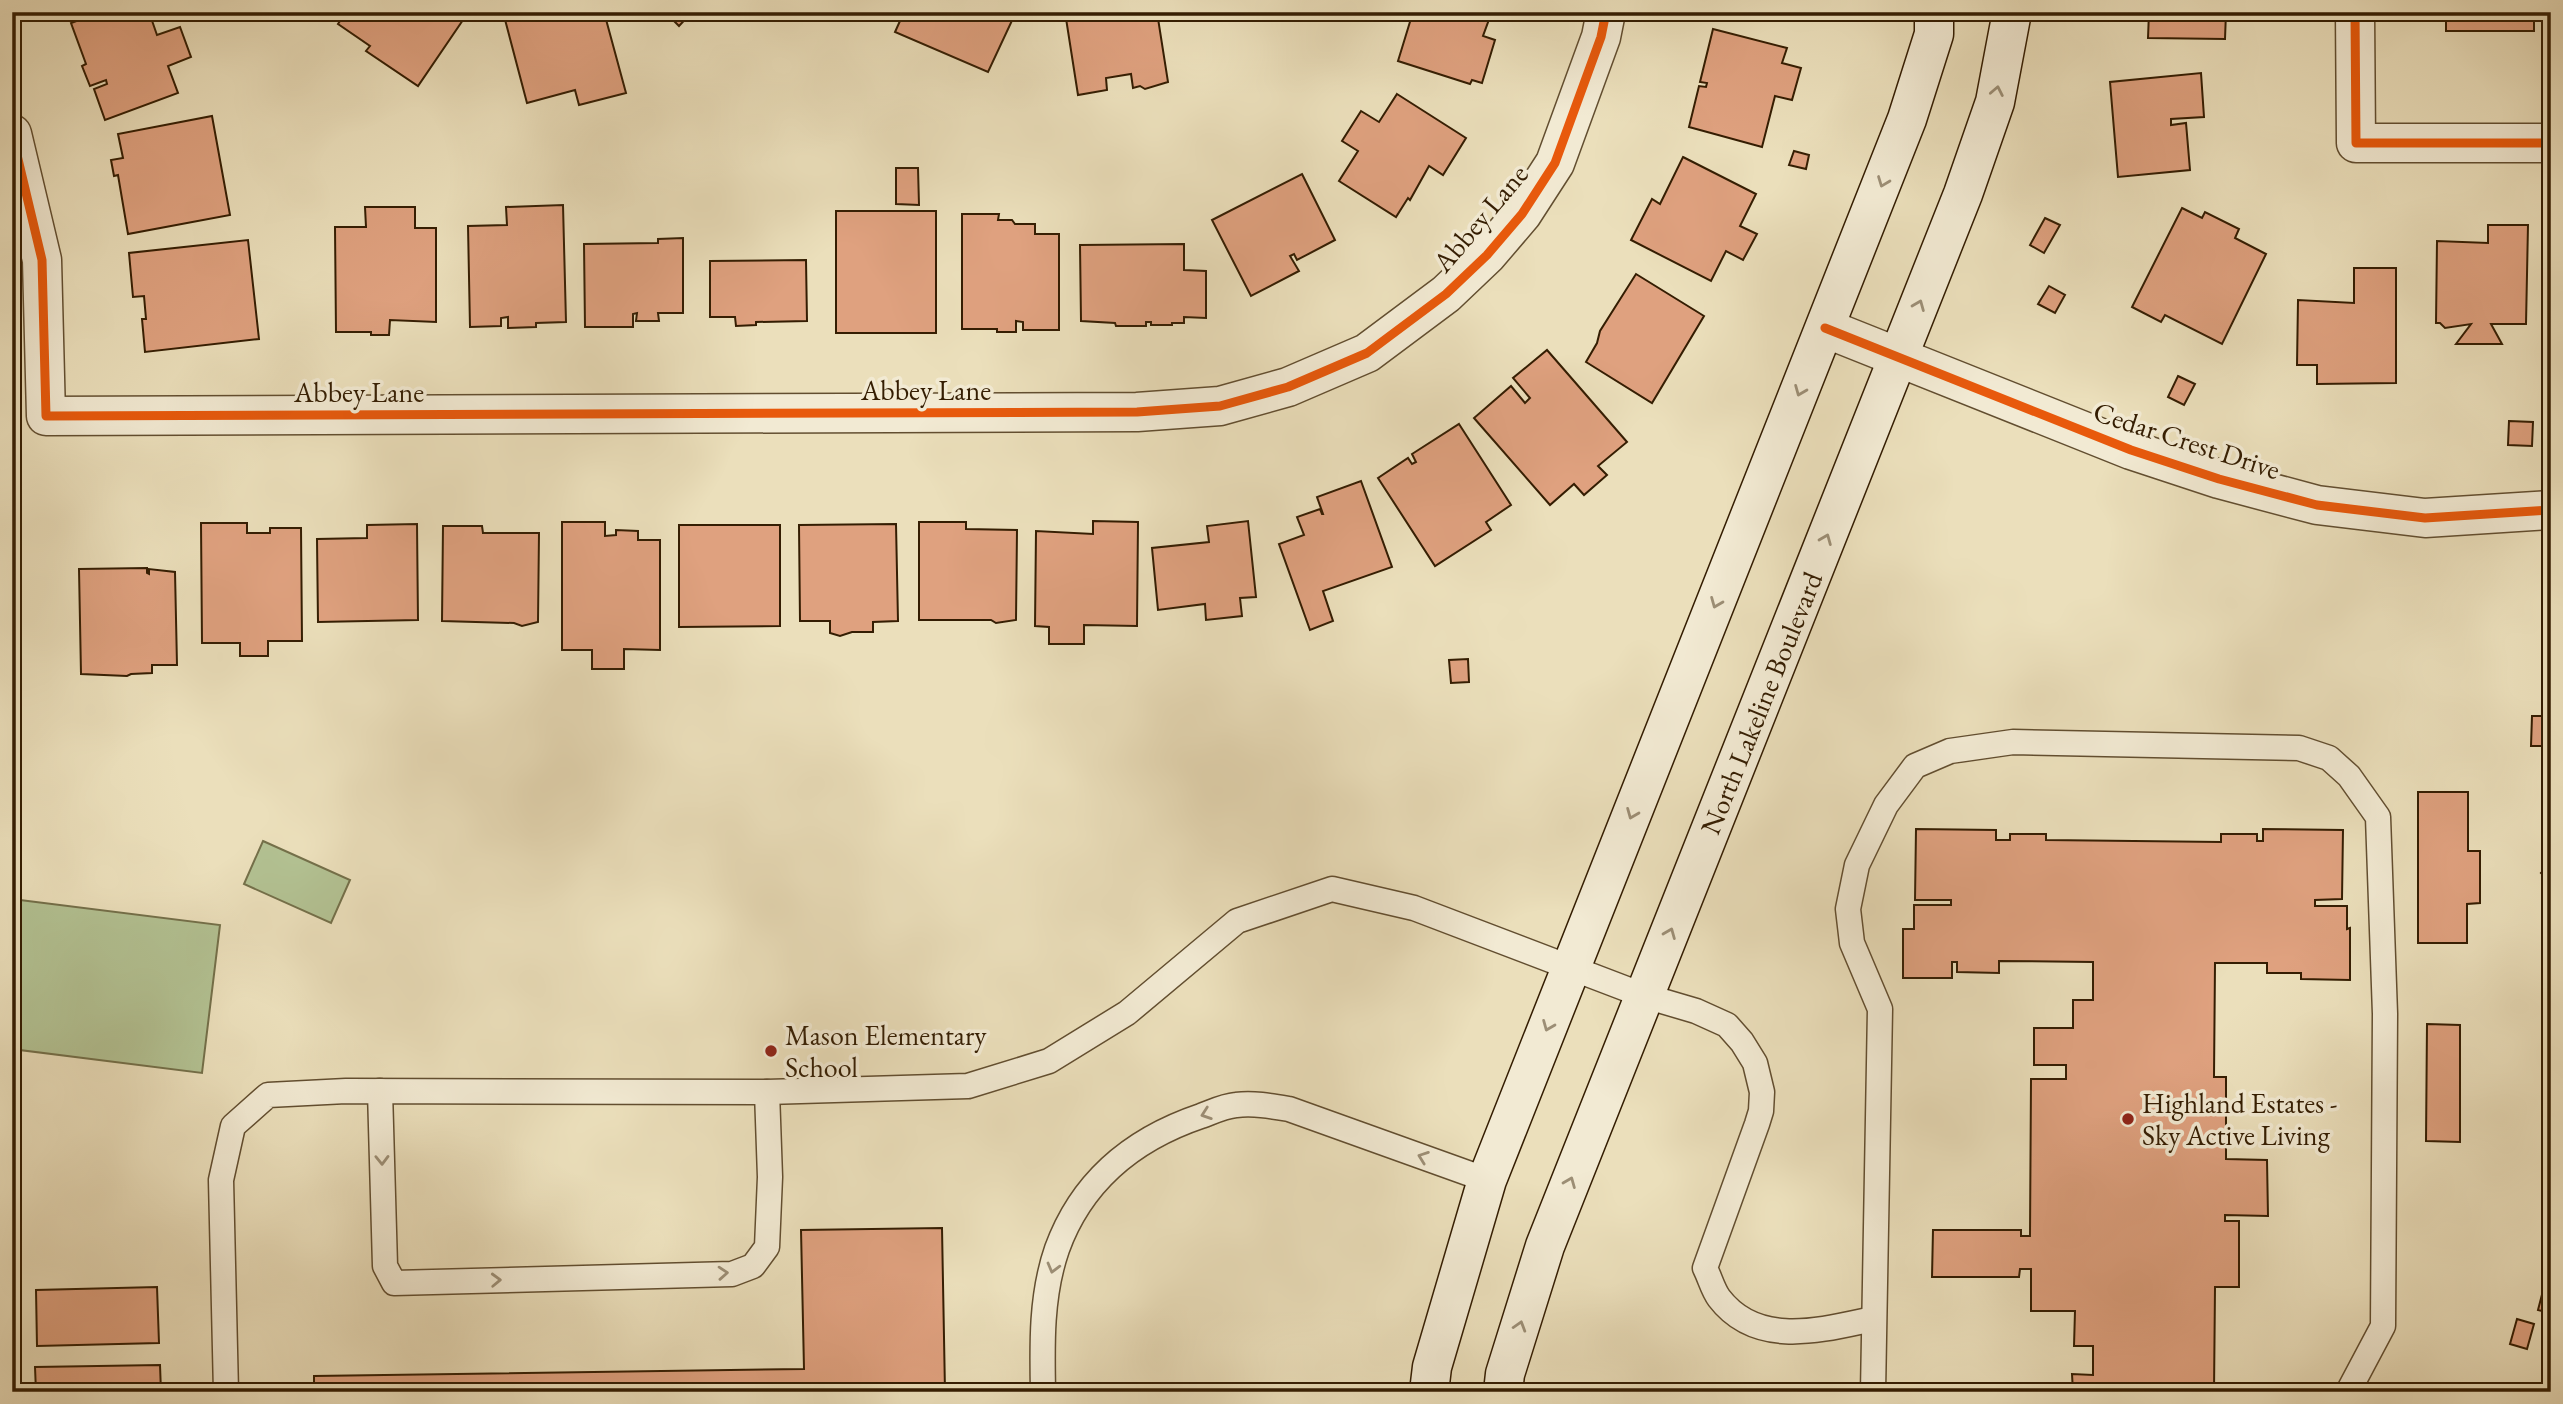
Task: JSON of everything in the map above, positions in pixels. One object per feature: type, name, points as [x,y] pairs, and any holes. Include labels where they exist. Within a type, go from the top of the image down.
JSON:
[{"type":"street","name":"Abbey Lane","points":[[12,134],[42,260],[46,416],[1138,412],[1220,406],[1288,387],[1367,354],[1446,295],[1488,255],[1522,214],[1555,163],[1601,37],[1606,12]]},
{"type":"street","points":[[1429,1392],[1432,1367],[1487,1180],[1908,118],[1934,34],[1934,12]]},
{"type":"street","name":"North Lakeline Boulevard","points":[[1503,1392],[1505,1374],[1545,1246],[1963,194],[1995,102],[2012,12]]},
{"type":"street","points":[[2355,12],[2356,144],[2551,143]]},
{"type":"street","name":"Cedar Crest Drive","points":[[1825,328],[2131,450],[2220,479],[2317,505],[2425,518],[2551,510]]},
{"type":"lane","points":[[1872,1392],[1880,1009],[1852,943],[1848,909],[1857,865],[1886,804],[1915,766],[1950,751],[2013,742],[2299,748],[2329,758],[2349,776],[2378,817],[2385,1014],[2383,1326],[2348,1392]]},
{"type":"lane","points":[[226,1392],[221,1180],[233,1126],[268,1095],[380,1091],[767,1092],[968,1086],[1049,1061],[1127,1013],[1237,920],[1332,889],[1414,908],[1645,996],[1696,1011],[1727,1025],[1755,1063],[1762,1092],[1761,1111],[1705,1268],[1719,1298],[1758,1328],[1807,1332],[1872,1319]]},
{"type":"lane","points":[[380,1091],[385,1266],[394,1283],[732,1274],[754,1266],[767,1247],[770,1177],[767,1092]]},
{"type":"lane","points":[[1043,1392],[1042,1336],[1046,1292],[1058,1248],[1091,1188],[1120,1158],[1151,1136],[1182,1122],[1234,1105],[1261,1104],[1289,1109],[1487,1180]]},
{"type":"green space","points":[[263,841],[350,880],[331,923],[244,884]]},
{"type":"green space","points":[[12,899],[220,925],[202,1073],[12,1049]]},
{"type":"building","points":[[101,12],[149,12],[157,35],[180,27],[191,57],[168,66],[178,93],[105,120],[94,89],[107,84],[106,80],[90,86],[82,66],[86,64],[71,23]]},
{"type":"building","points":[[346,12],[458,12],[465,17],[418,86],[366,51],[370,46],[338,24]]},
{"type":"building","points":[[503,12],[604,12],[626,93],[579,105],[575,90],[527,103]]},
{"type":"building","points":[[665,12],[692,12],[679,26]]},
{"type":"building","points":[[904,12],[1016,12],[988,72],[895,32]]},
{"type":"building","points":[[1065,12],[1157,12],[1168,82],[1145,89],[1140,86],[1133,88],[1131,74],[1106,78],[1107,90],[1078,95]]},
{"type":"building","points":[[1413,12],[1491,14],[1483,36],[1495,40],[1482,83],[1472,80],[1470,84],[1398,61]]},
{"type":"building","points":[[2149,12],[2226,12],[2225,39],[2148,38]]},
{"type":"building","points":[[2446,12],[2534,12],[2534,31],[2446,31]]},
{"type":"building","points":[[1713,29],[1787,48],[1782,63],[1801,68],[1792,100],[1775,96],[1762,147],[1689,127],[1699,86],[1706,87],[1707,83],[1700,82]]},
{"type":"building","points":[[2201,73],[2204,117],[2171,119],[2171,125],[2186,123],[2190,170],[2118,177],[2110,82]]},
{"type":"building","points":[[1397,94],[1466,138],[1443,175],[1429,166],[1410,200],[1408,198],[1396,217],[1339,181],[1358,151],[1342,141],[1361,111],[1379,122]]},
{"type":"building","points":[[212,116],[230,215],[128,234],[118,175],[114,176],[111,160],[123,158],[118,134]]},
{"type":"building","points":[[1794,151],[1809,155],[1806,169],[1789,165]]},
{"type":"building","points":[[1683,157],[1756,194],[1740,226],[1757,234],[1743,260],[1726,251],[1711,281],[1631,240],[1652,199],[1660,204]]},
{"type":"building","points":[[896,168],[918,168],[919,205],[896,204]]},
{"type":"building","points":[[1302,174],[1335,240],[1297,260],[1294,254],[1290,256],[1299,271],[1251,296],[1212,220]]},
{"type":"building","points":[[563,205],[566,322],[508,328],[508,317],[501,318],[501,326],[470,327],[468,226],[507,225],[506,207]]},
{"type":"building","points":[[365,207],[415,207],[415,228],[436,228],[436,322],[390,320],[389,335],[336,332],[335,227],[366,227]]},
{"type":"building","points":[[2182,208],[2202,218],[2205,212],[2239,229],[2235,238],[2266,254],[2222,344],[2165,315],[2161,322],[2132,307]]},
{"type":"building","points":[[836,211],[936,211],[936,333],[836,333]]},
{"type":"building","points":[[962,214],[999,214],[998,220],[1012,220],[1015,224],[1035,224],[1035,234],[1059,234],[1059,330],[1023,330],[1023,322],[1016,321],[1016,332],[962,329]]},
{"type":"building","points":[[2045,218],[2060,225],[2044,253],[2030,245]]},
{"type":"building","points":[[2488,225],[2528,225],[2526,324],[2491,324],[2502,344],[2456,344],[2471,324],[2445,328],[2436,323],[2437,241],[2488,243]]},
{"type":"building","points":[[683,238],[683,313],[658,313],[659,321],[636,321],[637,313],[633,314],[633,327],[585,327],[584,244],[658,243],[658,239]]},
{"type":"building","points":[[248,240],[259,339],[145,352],[142,319],[146,319],[144,296],[133,297],[129,253]]},
{"type":"building","points":[[1184,244],[1184,270],[1206,271],[1206,318],[1184,317],[1184,323],[1172,325],[1151,325],[1151,322],[1146,322],[1146,326],[1116,326],[1115,323],[1081,321],[1080,245]]},
{"type":"building","points":[[806,260],[807,321],[756,322],[756,325],[736,326],[735,317],[710,317],[710,261]]},
{"type":"building","points":[[2354,268],[2396,268],[2396,383],[2317,384],[2317,365],[2297,365],[2298,300],[2354,303]]},
{"type":"building","points":[[1636,274],[1704,316],[1652,403],[1586,362],[1597,343],[1600,331]]},
{"type":"building","points":[[2049,286],[2065,295],[2055,313],[2038,304]]},
{"type":"building","points":[[1547,350],[1627,442],[1598,466],[1607,475],[1584,495],[1574,484],[1550,505],[1474,418],[1511,386],[1525,403],[1530,398],[1513,378]]},
{"type":"building","points":[[2178,376],[2195,384],[2184,405],[2168,397]]},
{"type":"building","points":[[2509,421],[2533,422],[2532,446],[2508,445]]},
{"type":"building","points":[[1459,424],[1511,505],[1486,522],[1491,530],[1435,566],[1378,478],[1408,458],[1412,464],[1416,462],[1412,454]]},
{"type":"building","points":[[1361,481],[1392,567],[1323,591],[1333,621],[1310,630],[1279,544],[1304,535],[1297,517],[1320,509],[1323,514],[1317,497]]},
{"type":"building","points":[[1093,521],[1138,522],[1137,626],[1084,625],[1084,644],[1049,644],[1049,627],[1035,626],[1036,531],[1093,534]]},
{"type":"building","points":[[1248,521],[1256,597],[1240,598],[1242,616],[1206,620],[1205,604],[1158,610],[1152,548],[1209,542],[1207,526]]},
{"type":"building","points":[[562,522],[605,522],[605,536],[616,535],[616,530],[638,531],[638,540],[660,540],[660,650],[624,649],[624,669],[592,669],[592,650],[562,650]]},
{"type":"building","points":[[919,522],[966,522],[966,529],[1017,530],[1016,620],[996,623],[991,620],[919,620]]},
{"type":"building","points":[[201,523],[247,523],[247,533],[270,533],[270,528],[301,528],[302,641],[268,641],[268,656],[240,656],[240,643],[202,643]]},
{"type":"building","points":[[417,524],[418,620],[318,622],[317,539],[367,538],[367,525]]},
{"type":"building","points":[[896,524],[898,621],[873,622],[873,632],[852,632],[840,636],[830,633],[830,621],[800,621],[799,525]]},
{"type":"building","points":[[679,525],[780,525],[780,626],[679,627]]},
{"type":"building","points":[[443,526],[482,526],[483,533],[539,533],[538,622],[522,626],[514,623],[442,621]]},
{"type":"building","points":[[147,568],[149,574],[149,569],[175,572],[177,665],[152,665],[152,673],[127,676],[81,674],[79,569]]},
{"type":"building","points":[[1468,659],[1469,682],[1451,683],[1449,660]]},
{"type":"building","points":[[2532,716],[2551,716],[2550,746],[2531,746]]},
{"type":"building","points":[[2418,792],[2468,792],[2468,851],[2480,851],[2480,903],[2467,904],[2467,943],[2418,943]]},
{"type":"building","name":"Highland Estates - Sky Active Living","points":[[1916,829],[1996,830],[1996,840],[2010,840],[2010,834],[2046,834],[2046,840],[2221,842],[2221,834],[2257,834],[2257,841],[2263,841],[2263,829],[2343,830],[2342,899],[2315,900],[2315,906],[2347,906],[2347,929],[2350,928],[2350,980],[2301,979],[2301,973],[2267,973],[2267,963],[2215,963],[2214,1077],[2226,1077],[2226,1159],[2267,1160],[2268,1216],[2225,1215],[2225,1221],[2239,1221],[2239,1287],[2215,1287],[2214,1392],[2073,1392],[2072,1374],[2093,1375],[2093,1346],[2074,1346],[2075,1311],[2031,1311],[2031,1269],[2020,1269],[2019,1277],[1932,1277],[1933,1230],[2021,1230],[2021,1236],[2030,1236],[2031,1079],[2066,1079],[2066,1065],[2034,1065],[2034,1028],[2073,1028],[2073,1000],[2093,1000],[2093,962],[1999,961],[1999,973],[1957,972],[1957,962],[1952,962],[1952,978],[1903,978],[1903,929],[1914,929],[1914,905],[1951,905],[1951,900],[1915,900]]},
{"type":"building","points":[[2551,862],[2551,882],[2541,873]]},
{"type":"building","points":[[2427,1024],[2460,1025],[2460,1142],[2426,1141]]},
{"type":"building","points":[[942,1228],[945,1392],[314,1392],[314,1376],[804,1369],[801,1230]]},
{"type":"building","points":[[2547,1275],[2551,1276],[2551,1313],[2538,1310]]},
{"type":"building","points":[[157,1287],[159,1343],[37,1346],[36,1290]]},
{"type":"building","points":[[2517,1319],[2534,1324],[2527,1349],[2510,1344]]},
{"type":"building","points":[[160,1365],[161,1392],[36,1392],[35,1367]]},
{"type":"cycle path","points":[[12,134],[42,260],[46,416],[1137,412],[1220,406],[1288,387],[1367,353],[1446,294],[1487,255],[1522,214],[1555,163],[1601,37],[1606,12]]},
{"type":"cycle path","points":[[2355,12],[2356,143],[2551,143]]},
{"type":"cycle path","points":[[1825,328],[2131,450],[2219,479],[2317,505],[2425,518],[2551,510]]},
{"type":"place","name":"Mason Elementary School","points":[[771,1051]]},
{"type":"place","name":"Highland Estates - Sky Active Living","points":[[2128,1119]]}]
